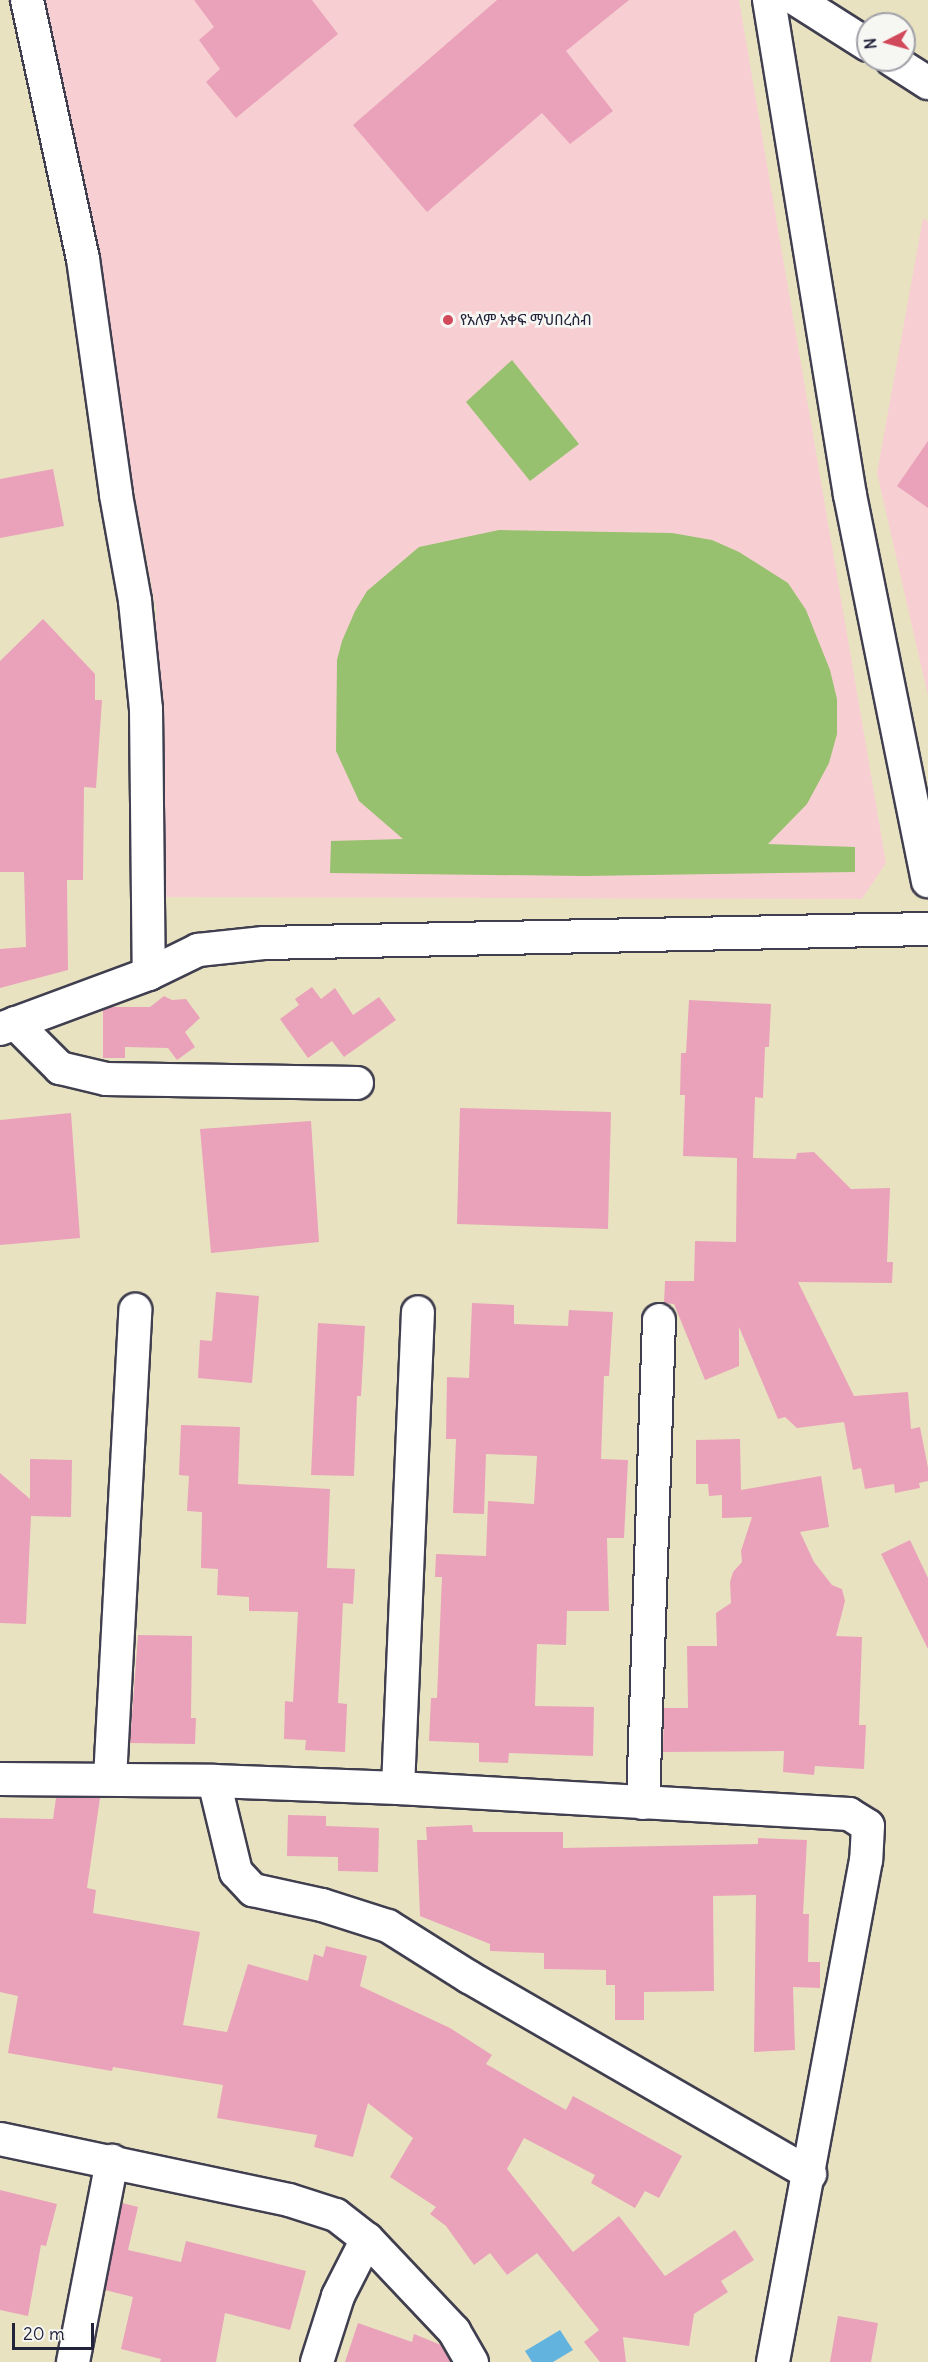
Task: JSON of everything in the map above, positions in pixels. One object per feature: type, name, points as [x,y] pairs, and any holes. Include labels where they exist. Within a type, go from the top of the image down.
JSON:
[{"type":"street","points":[[27,0],[83,259],[116,495],[135,602],[146,709],[149,974]]},
{"type":"street","points":[[769,0],[850,495],[928,881]]},
{"type":"street","points":[[796,0],[856,38]]},
{"type":"street","points":[[911,72],[928,83]]},
{"type":"street","points":[[8,1026],[149,974],[198,951],[264,943],[928,929]]},
{"type":"street","points":[[8,1026],[60,1068],[106,1079],[357,1083]]},
{"type":"street","points":[[110,1779],[135,1310]]},
{"type":"street","points":[[398,1788],[418,1312]]},
{"type":"street","points":[[643,1803],[659,1320]]},
{"type":"street","points":[[0,1779],[214,1781],[398,1788],[849,1814],[868,1826],[866,1860],[810,2174],[773,2362]]},
{"type":"street","points":[[214,1781],[236,1872],[253,1890],[322,1905],[388,1926],[469,1977],[810,2174]]},
{"type":"street","points":[[0,2139],[288,2200],[336,2216],[367,2239],[454,2331],[472,2362]]},
{"type":"street","points":[[73,2362],[112,2161]]},
{"type":"street","points":[[317,2362],[338,2296],[367,2239]]},
{"type":"shaded area","name":"የአለም አቀፍ ማህበረስብ","points":[[44,0],[739,0],[886,863],[862,899],[156,897],[156,610]]},
{"type":"shaded area","points":[[923,218],[928,221],[928,696],[877,473]]},
{"type":"green space","points":[[512,360],[579,444],[530,481],[466,402]]},
{"type":"green space","points":[[499,530],[672,533],[712,540],[739,552],[788,583],[806,610],[830,670],[837,699],[837,734],[829,763],[807,804],[768,844],[855,847],[855,872],[584,876],[330,873],[331,841],[403,839],[359,801],[336,751],[337,660],[342,641],[355,611],[367,591],[419,547]]},
{"type":"water","points":[[560,2330],[573,2350],[553,2362],[532,2362],[525,2351]]},
{"type":"building","points":[[194,0],[312,0],[338,34],[236,118],[206,82],[220,69],[199,40],[214,27]]},
{"type":"building","points":[[497,0],[629,0],[566,51],[613,111],[570,144],[542,113],[427,212],[353,125]]},
{"type":"building","points":[[928,441],[928,508],[897,486]]},
{"type":"building","points":[[53,469],[64,526],[0,538],[0,479]]},
{"type":"building","points":[[43,619],[95,674],[95,700],[102,700],[96,788],[84,787],[83,880],[67,880],[68,970],[0,988],[0,949],[26,947],[24,872],[0,872],[0,661]]},
{"type":"building","points":[[312,987],[321,999],[335,988],[353,1015],[379,997],[396,1020],[344,1057],[332,1041],[308,1058],[280,1019],[299,1005],[295,999]]},
{"type":"building","points":[[164,996],[172,1000],[186,999],[200,1018],[185,1032],[195,1047],[177,1060],[168,1048],[125,1047],[125,1058],[103,1058],[103,1010],[111,1007],[150,1007]]},
{"type":"building","points":[[689,1000],[771,1004],[769,1047],[765,1047],[763,1098],[755,1097],[753,1158],[796,1159],[797,1153],[814,1152],[851,1189],[890,1188],[887,1262],[893,1262],[892,1283],[798,1282],[854,1396],[908,1392],[911,1429],[920,1427],[928,1468],[928,1481],[919,1483],[920,1488],[895,1493],[894,1484],[865,1489],[861,1468],[853,1470],[844,1422],[797,1428],[785,1417],[778,1419],[739,1327],[739,1366],[705,1380],[674,1304],[664,1303],[665,1281],[694,1281],[695,1241],[736,1242],[737,1158],[683,1156],[685,1095],[680,1095],[681,1053],[686,1053]]},
{"type":"building","points":[[460,1108],[611,1112],[608,1229],[457,1224]]},
{"type":"building","points":[[71,1113],[80,1238],[0,1245],[0,1120]]},
{"type":"building","points":[[311,1121],[319,1242],[211,1253],[200,1129]]},
{"type":"building","points":[[216,1292],[259,1296],[252,1383],[198,1378],[200,1340],[212,1341]]},
{"type":"building","points":[[472,1303],[514,1305],[514,1324],[568,1326],[569,1310],[613,1312],[609,1376],[604,1376],[601,1459],[628,1460],[624,1538],[607,1538],[609,1611],[567,1611],[566,1645],[537,1644],[535,1706],[594,1707],[593,1756],[509,1753],[508,1763],[479,1762],[479,1743],[429,1741],[431,1698],[437,1698],[442,1577],[435,1577],[436,1554],[486,1556],[488,1501],[534,1504],[537,1456],[486,1454],[484,1514],[453,1513],[456,1439],[446,1439],[447,1377],[469,1378]]},
{"type":"building","points":[[318,1323],[365,1326],[361,1396],[357,1396],[354,1476],[311,1475]]},
{"type":"building","points":[[181,1425],[240,1427],[238,1484],[330,1489],[327,1568],[355,1569],[353,1604],[343,1603],[338,1703],[347,1704],[345,1752],[305,1750],[306,1740],[284,1739],[285,1701],[293,1702],[298,1612],[249,1611],[249,1597],[217,1595],[218,1569],[201,1568],[202,1512],[187,1511],[189,1476],[179,1475]]},
{"type":"building","points":[[740,1439],[741,1490],[821,1476],[829,1527],[800,1532],[814,1562],[832,1585],[842,1589],[845,1601],[836,1636],[862,1637],[859,1725],[866,1725],[864,1769],[815,1766],[814,1775],[783,1772],[784,1751],[663,1752],[664,1708],[688,1708],[687,1646],[717,1646],[716,1613],[731,1603],[730,1582],[733,1572],[742,1562],[741,1551],[752,1517],[722,1518],[722,1495],[709,1496],[708,1484],[696,1484],[696,1440]]},
{"type":"building","points":[[30,1459],[72,1460],[71,1517],[31,1516],[26,1624],[0,1623],[0,1473],[30,1499]]},
{"type":"building","points":[[910,1540],[928,1578],[928,1649],[881,1554]]},
{"type":"building","points":[[138,1635],[192,1636],[191,1718],[196,1718],[195,1744],[130,1743]]},
{"type":"building","points":[[56,1798],[100,1798],[87,1888],[96,1890],[93,1913],[200,1932],[183,2025],[227,2032],[248,1964],[308,1981],[314,1954],[323,1957],[326,1946],[367,1956],[360,1986],[450,2028],[492,2055],[486,2064],[566,2110],[573,2096],[682,2156],[659,2198],[645,2191],[635,2208],[591,2183],[595,2175],[524,2138],[507,2169],[573,2252],[619,2216],[665,2276],[735,2230],[754,2260],[721,2281],[728,2292],[694,2314],[689,2346],[623,2337],[626,2362],[600,2362],[584,2342],[599,2330],[537,2253],[507,2275],[490,2253],[474,2265],[446,2226],[430,2214],[436,2207],[390,2177],[413,2138],[368,2103],[353,2157],[314,2147],[317,2135],[217,2118],[223,2085],[113,2067],[112,2071],[8,2053],[18,1996],[0,1992],[0,1818],[53,1819]]},
{"type":"building","points":[[288,1815],[326,1816],[326,1826],[379,1828],[378,1872],[338,1871],[338,1857],[287,1856]]},
{"type":"building","points":[[472,1825],[473,1832],[563,1832],[563,1848],[758,1844],[758,1838],[807,1840],[803,1914],[809,1914],[808,1962],[820,1962],[820,1988],[793,1987],[795,2050],[754,2052],[756,1895],[713,1896],[714,1991],[644,1992],[644,2020],[615,2020],[615,1985],[606,1985],[606,1970],[544,1969],[544,1953],[490,1951],[490,1944],[420,1916],[417,1840],[427,1840],[426,1827]]},
{"type":"building","points":[[0,2190],[57,2204],[46,2246],[41,2245],[28,2316],[0,2310]]},
{"type":"building","points":[[122,2203],[138,2207],[128,2250],[181,2262],[186,2241],[306,2271],[290,2330],[225,2313],[216,2362],[160,2362],[161,2359],[121,2349],[133,2297],[105,2290]]},
{"type":"building","points":[[838,2316],[878,2323],[871,2362],[830,2362]]},
{"type":"building","points":[[358,2323],[412,2342],[414,2334],[441,2345],[451,2362],[345,2362]]},
{"type":"place","name":"የአለም አቀፍ ማህበረስብ","points":[[448,320]]}]
